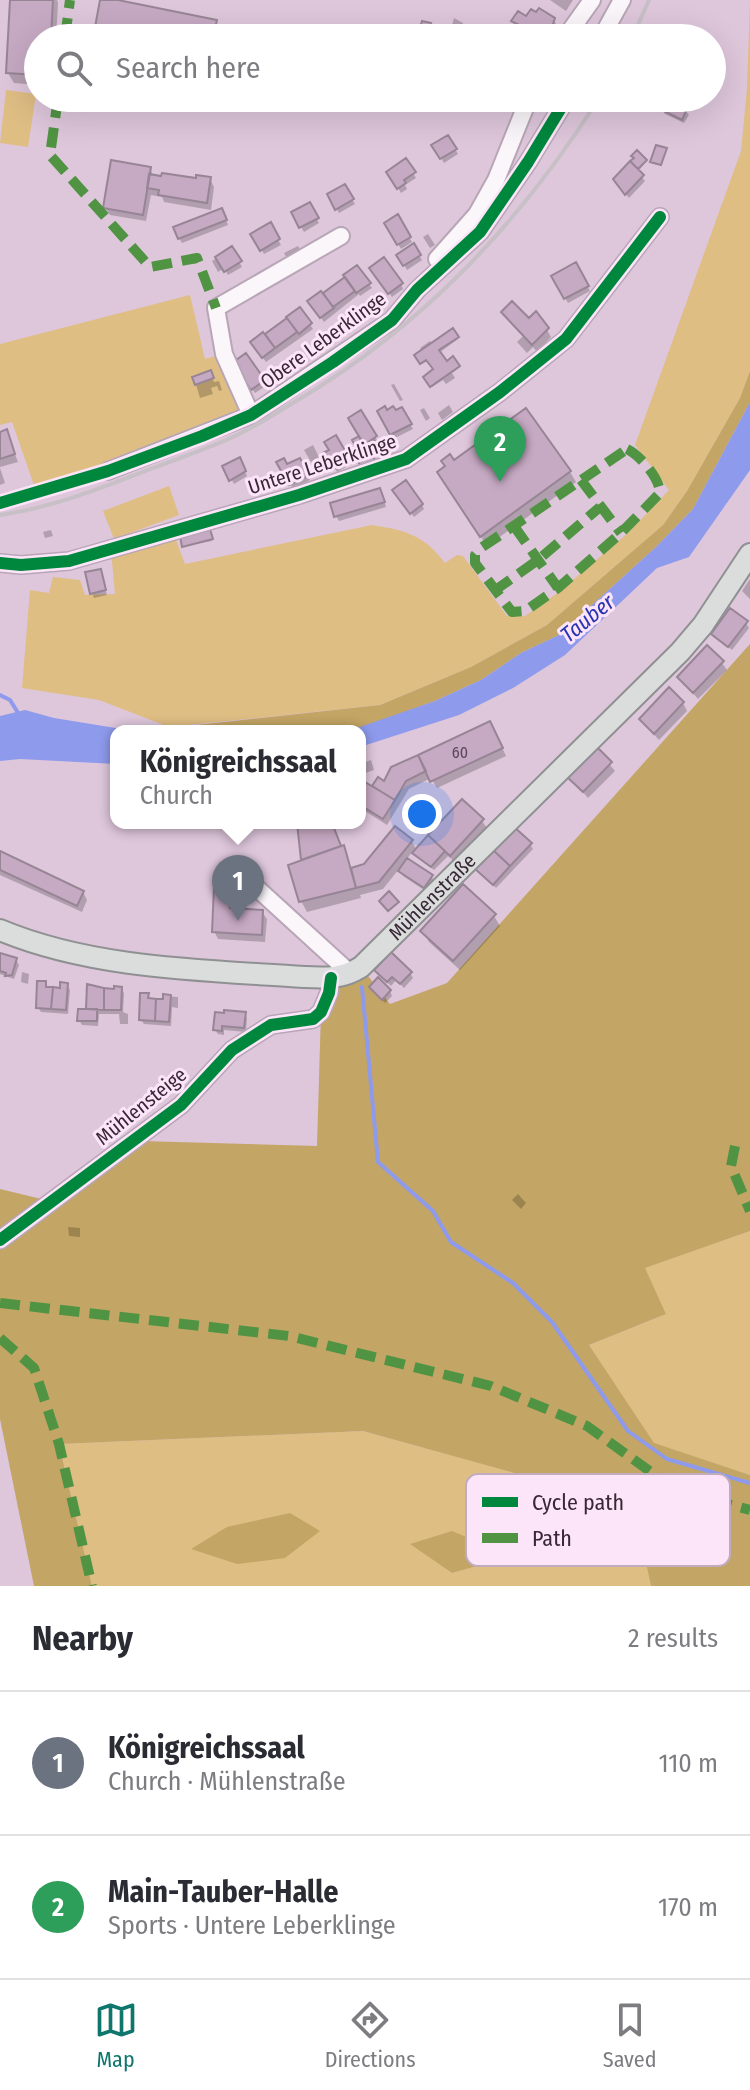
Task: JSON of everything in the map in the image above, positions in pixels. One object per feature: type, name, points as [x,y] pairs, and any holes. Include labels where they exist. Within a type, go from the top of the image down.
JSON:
[{"type":"main road","name":"Mühlenstraße","points":[[341,976],[361,967],[680,652],[703,625],[750,554]]},
{"type":"main road","points":[[0,930],[44,948],[79,955],[134,962],[341,976]]},
{"type":"street","points":[[575,24],[592,0]]},
{"type":"street","points":[[609,24],[622,0]]},
{"type":"street","points":[[417,290],[430,266],[477,214],[496,180],[523,112]]},
{"type":"street","name":"Obere Leberklinge","points":[[108,471],[251,415],[392,320],[417,290],[480,232],[558,112]]},
{"type":"street","name":"Untere Leberklinge","points":[[0,563],[21,565],[69,561],[299,495],[406,459],[566,339],[660,217]]},
{"type":"street","name":"Obere Leberklinge","points":[[251,415],[224,354],[216,308],[341,236]]},
{"type":"street","points":[[248,880],[341,976]]},
{"type":"street","name":"Mühlensteige","points":[[0,1240],[181,1105],[232,1050],[271,1025],[313,1019],[321,1012],[341,976]]},
{"type":"shaded area","points":[[750,1],[750,371],[740,398],[687,491],[663,525],[547,625],[471,667],[380,705],[164,725],[99,700],[22,688],[30,590],[49,593],[53,577],[80,580],[85,595],[115,594],[111,550],[173,532],[185,564],[372,525],[413,535],[445,563],[457,555],[463,556],[507,616],[525,616],[559,592],[629,532],[669,490],[635,445],[741,151]]},
{"type":"shaded area","points":[[6,90],[24,92],[24,112],[33,112],[28,147],[0,143]]},
{"type":"shaded area","points":[[190,295],[205,359],[224,354],[251,415],[202,436],[36,491],[12,422],[0,425],[0,344]]},
{"type":"shaded area","points":[[750,371],[750,402],[693,509],[559,635],[521,653],[481,680],[435,701],[366,726],[197,725],[380,705],[471,667],[547,625],[663,525],[687,491],[740,398]]},
{"type":"shaded area","points":[[169,486],[179,515],[114,539],[103,511]]},
{"type":"shaded area","points":[[750,644],[750,1231],[645,1268],[666,1314],[589,1345],[654,1443],[750,1475],[750,1586],[651,1586],[647,1566],[730,1566],[730,1474],[518,1474],[363,1431],[59,1444],[92,1586],[34,1586],[0,1419],[0,1189],[62,1204],[141,1141],[317,1146],[321,1012],[329,993],[361,967],[390,1004],[447,983]]},
{"type":"shaded area","points":[[750,1231],[750,1475],[654,1444],[589,1345],[666,1314],[644,1268]]},
{"type":"shaded area","points":[[363,1431],[519,1474],[466,1474],[466,1551],[411,1544],[452,1573],[476,1566],[647,1566],[651,1586],[92,1586],[59,1444]]},
{"type":"shaded area","points":[[290,1513],[320,1531],[285,1558],[237,1564],[191,1549],[227,1527]]},
{"type":"shaded area","points":[[452,1531],[466,1537],[466,1566],[477,1566],[452,1573],[410,1544]]},
{"type":"water","name":"Tauber","points":[[750,402],[750,470],[689,557],[657,568],[565,655],[513,688],[459,715],[366,745],[365,725],[435,701],[481,680],[521,653],[559,635],[693,509]]},
{"type":"water","points":[[25,710],[110,727],[110,764],[20,759],[0,761],[0,716]]},
{"type":"building","points":[[10,0],[53,0],[52,24],[24,24],[24,74],[6,73]]},
{"type":"building","points":[[100,0],[118,0],[217,20],[216,24],[96,24]]},
{"type":"building","points":[[539,8],[555,18],[553,24],[517,24],[511,21],[518,11],[526,16],[531,9],[536,12]]},
{"type":"building","points":[[666,112],[686,112],[682,120]]},
{"type":"building","points":[[448,135],[457,149],[440,159],[431,145]]},
{"type":"building","points":[[656,145],[667,148],[661,165],[650,162]]},
{"type":"building","points":[[637,150],[647,160],[638,169],[630,161]]},
{"type":"building","points":[[406,158],[416,172],[397,189],[386,172]]},
{"type":"building","points":[[111,160],[151,167],[143,215],[103,208]]},
{"type":"building","points":[[630,161],[644,175],[625,195],[613,179]]},
{"type":"building","points":[[162,173],[211,177],[207,203],[158,195],[159,190],[147,188],[149,174],[161,176]]},
{"type":"building","points":[[345,184],[354,199],[335,210],[327,194]]},
{"type":"building","points":[[310,202],[319,218],[299,228],[291,212]]},
{"type":"building","points":[[222,208],[227,220],[178,239],[173,227]]},
{"type":"building","points":[[398,214],[411,237],[397,245],[384,223]]},
{"type":"building","points":[[271,222],[280,239],[260,251],[250,234]]},
{"type":"building","points":[[414,243],[421,255],[403,266],[396,255]]},
{"type":"building","points":[[232,246],[242,261],[224,272],[215,257]]},
{"type":"building","points":[[384,257],[403,283],[388,294],[369,268]]},
{"type":"building","points":[[576,262],[589,286],[564,299],[551,276]]},
{"type":"building","points":[[357,265],[371,283],[356,293],[343,275]]},
{"type":"building","points":[[345,277],[355,291],[333,307],[323,293]]},
{"type":"building","points":[[321,291],[334,308],[320,318],[307,301]]},
{"type":"building","points":[[512,301],[529,318],[536,311],[549,328],[532,345],[501,312]]},
{"type":"building","points":[[300,307],[312,323],[299,334],[286,317]]},
{"type":"building","points":[[287,318],[297,332],[275,348],[265,334]]},
{"type":"building","points":[[453,328],[459,337],[439,350],[447,361],[453,356],[460,366],[430,387],[423,377],[433,369],[426,360],[420,364],[414,355]]},
{"type":"building","points":[[263,332],[275,348],[262,358],[250,342]]},
{"type":"building","points":[[246,353],[265,380],[251,390],[232,363]]},
{"type":"building","points":[[211,370],[214,378],[195,385],[192,377]]},
{"type":"building","points":[[385,406],[387,410],[393,406],[396,410],[402,407],[412,424],[390,435],[377,411]]},
{"type":"building","points":[[526,408],[571,471],[480,537],[437,472],[445,466],[441,461],[450,454],[454,460]]},
{"type":"building","points":[[361,410],[377,436],[364,445],[348,418]]},
{"type":"building","points":[[7,429],[15,454],[0,459],[0,432]]},
{"type":"building","points":[[336,435],[350,459],[333,469],[323,453],[329,450],[324,442]]},
{"type":"building","points":[[359,436],[364,445],[373,439],[376,443],[368,448],[375,460],[362,468],[353,454],[358,451],[352,440]]},
{"type":"building","points":[[240,457],[246,471],[229,481],[222,466]]},
{"type":"building","points":[[284,458],[287,464],[300,458],[309,475],[289,485],[276,462]]},
{"type":"building","points":[[406,480],[423,504],[410,514],[392,490]]},
{"type":"building","points":[[380,488],[385,502],[334,517],[330,503]]},
{"type":"building","points":[[210,529],[213,539],[182,547],[180,536]]},
{"type":"building","points":[[101,569],[106,590],[90,594],[85,572]]},
{"type":"building","points":[[730,608],[748,621],[728,647],[711,634]]},
{"type":"building","points":[[707,645],[724,661],[693,693],[677,677]]},
{"type":"building","points":[[669,687],[684,702],[654,734],[639,719]]},
{"type":"building","points":[[490,721],[503,748],[430,782],[418,755]]},
{"type":"building","points":[[596,746],[612,762],[583,792],[566,776]]},
{"type":"building","points":[[418,755],[426,771],[406,781],[395,800],[372,786],[378,777],[384,781],[391,767]]},
{"type":"building","points":[[366,783],[395,800],[383,819],[366,809]]},
{"type":"building","points":[[462,799],[484,819],[450,856],[428,835]]},
{"type":"building","points":[[395,826],[413,840],[379,882],[356,888],[351,868],[364,864]]},
{"type":"building","points":[[513,826],[532,843],[510,866],[492,849]]},
{"type":"building","points":[[298,829],[334,829],[341,846],[301,860]]},
{"type":"building","points":[[428,835],[445,851],[431,867],[412,853]]},
{"type":"building","points":[[344,845],[356,888],[299,902],[288,865]]},
{"type":"building","points":[[492,849],[510,866],[493,885],[474,868]]},
{"type":"building","points":[[0,851],[84,891],[77,906],[0,870]]},
{"type":"building","points":[[407,858],[433,875],[424,888],[398,871]]},
{"type":"building","points":[[463,884],[496,914],[453,961],[420,931]]},
{"type":"building","points":[[214,887],[231,888],[230,908],[263,910],[262,935],[212,932]]},
{"type":"building","points":[[389,891],[399,902],[388,911],[379,901]]},
{"type":"building","points":[[391,952],[412,972],[400,984],[392,977],[387,982],[374,970]]},
{"type":"building","points":[[0,953],[17,958],[12,975],[5,976],[6,973],[0,971]]},
{"type":"building","points":[[378,977],[391,990],[382,1000],[369,987]]},
{"type":"building","points":[[37,981],[46,981],[46,987],[53,987],[51,1009],[36,1008]]},
{"type":"building","points":[[60,982],[68,983],[66,1010],[51,1009],[53,987],[60,988]]},
{"type":"building","points":[[87,984],[104,988],[104,1010],[86,1009]]},
{"type":"building","points":[[114,986],[122,987],[121,1010],[104,1010],[104,988],[114,989]]},
{"type":"building","points":[[140,993],[149,993],[148,998],[156,999],[155,1021],[139,1020]]},
{"type":"building","points":[[163,994],[171,995],[169,1022],[155,1021],[156,999],[163,999]]},
{"type":"building","points":[[78,1009],[97,1009],[97,1021],[77,1021]]},
{"type":"building","points":[[224,1010],[246,1012],[244,1028],[222,1026],[222,1031],[213,1030],[215,1012],[224,1013]]},
{"type":"waterway","points":[[0,695],[10,700],[20,716]]},
{"type":"waterway","points":[[362,987],[378,1162],[433,1211],[451,1242],[513,1283],[552,1322],[628,1431],[667,1459],[719,1474]]},
{"type":"waterway","points":[[730,1477],[750,1483]]},
{"type":"railway","points":[[638,24],[649,0]]},
{"type":"railway","points":[[0,515],[79,496],[216,444],[259,423],[344,370],[388,338],[467,267],[537,187],[590,112]]},
{"type":"marked path","points":[[67,24],[70,0]]},
{"type":"marked path","points":[[56,112],[50,155],[150,267],[197,258],[216,308]]},
{"type":"marked path","points":[[627,449],[649,468],[660,493],[621,533],[558,588],[525,611],[512,612],[475,563],[475,555],[627,449]]},
{"type":"marked path","points":[[581,480],[621,533]]},
{"type":"marked path","points":[[494,591],[538,560],[600,507]]},
{"type":"marked path","points":[[514,526],[558,588]]},
{"type":"marked path","points":[[735,1146],[731,1166],[750,1211]]},
{"type":"marked path","points":[[0,1303],[289,1336],[491,1386],[587,1426],[654,1474]]},
{"type":"marked path","points":[[0,1338],[34,1368],[59,1444],[92,1586]]},
{"type":"marked path","points":[[730,1505],[750,1510]]},
{"type":"cycle path","points":[[0,503],[108,471],[202,436],[251,415],[333,362],[392,320],[417,290],[480,232],[558,112]]},
{"type":"cycle path","points":[[0,563],[21,565],[69,561],[299,495],[406,459],[500,392],[566,339],[660,217]]},
{"type":"cycle path","points":[[0,1240],[181,1105],[232,1050],[271,1025],[313,1019],[321,1012],[331,978]]},
{"type":"place","name":"Main-Tauber-Halle","points":[[500,482]]},
{"type":"place","name":"Königreichssaal","points":[[238,921]]}]
